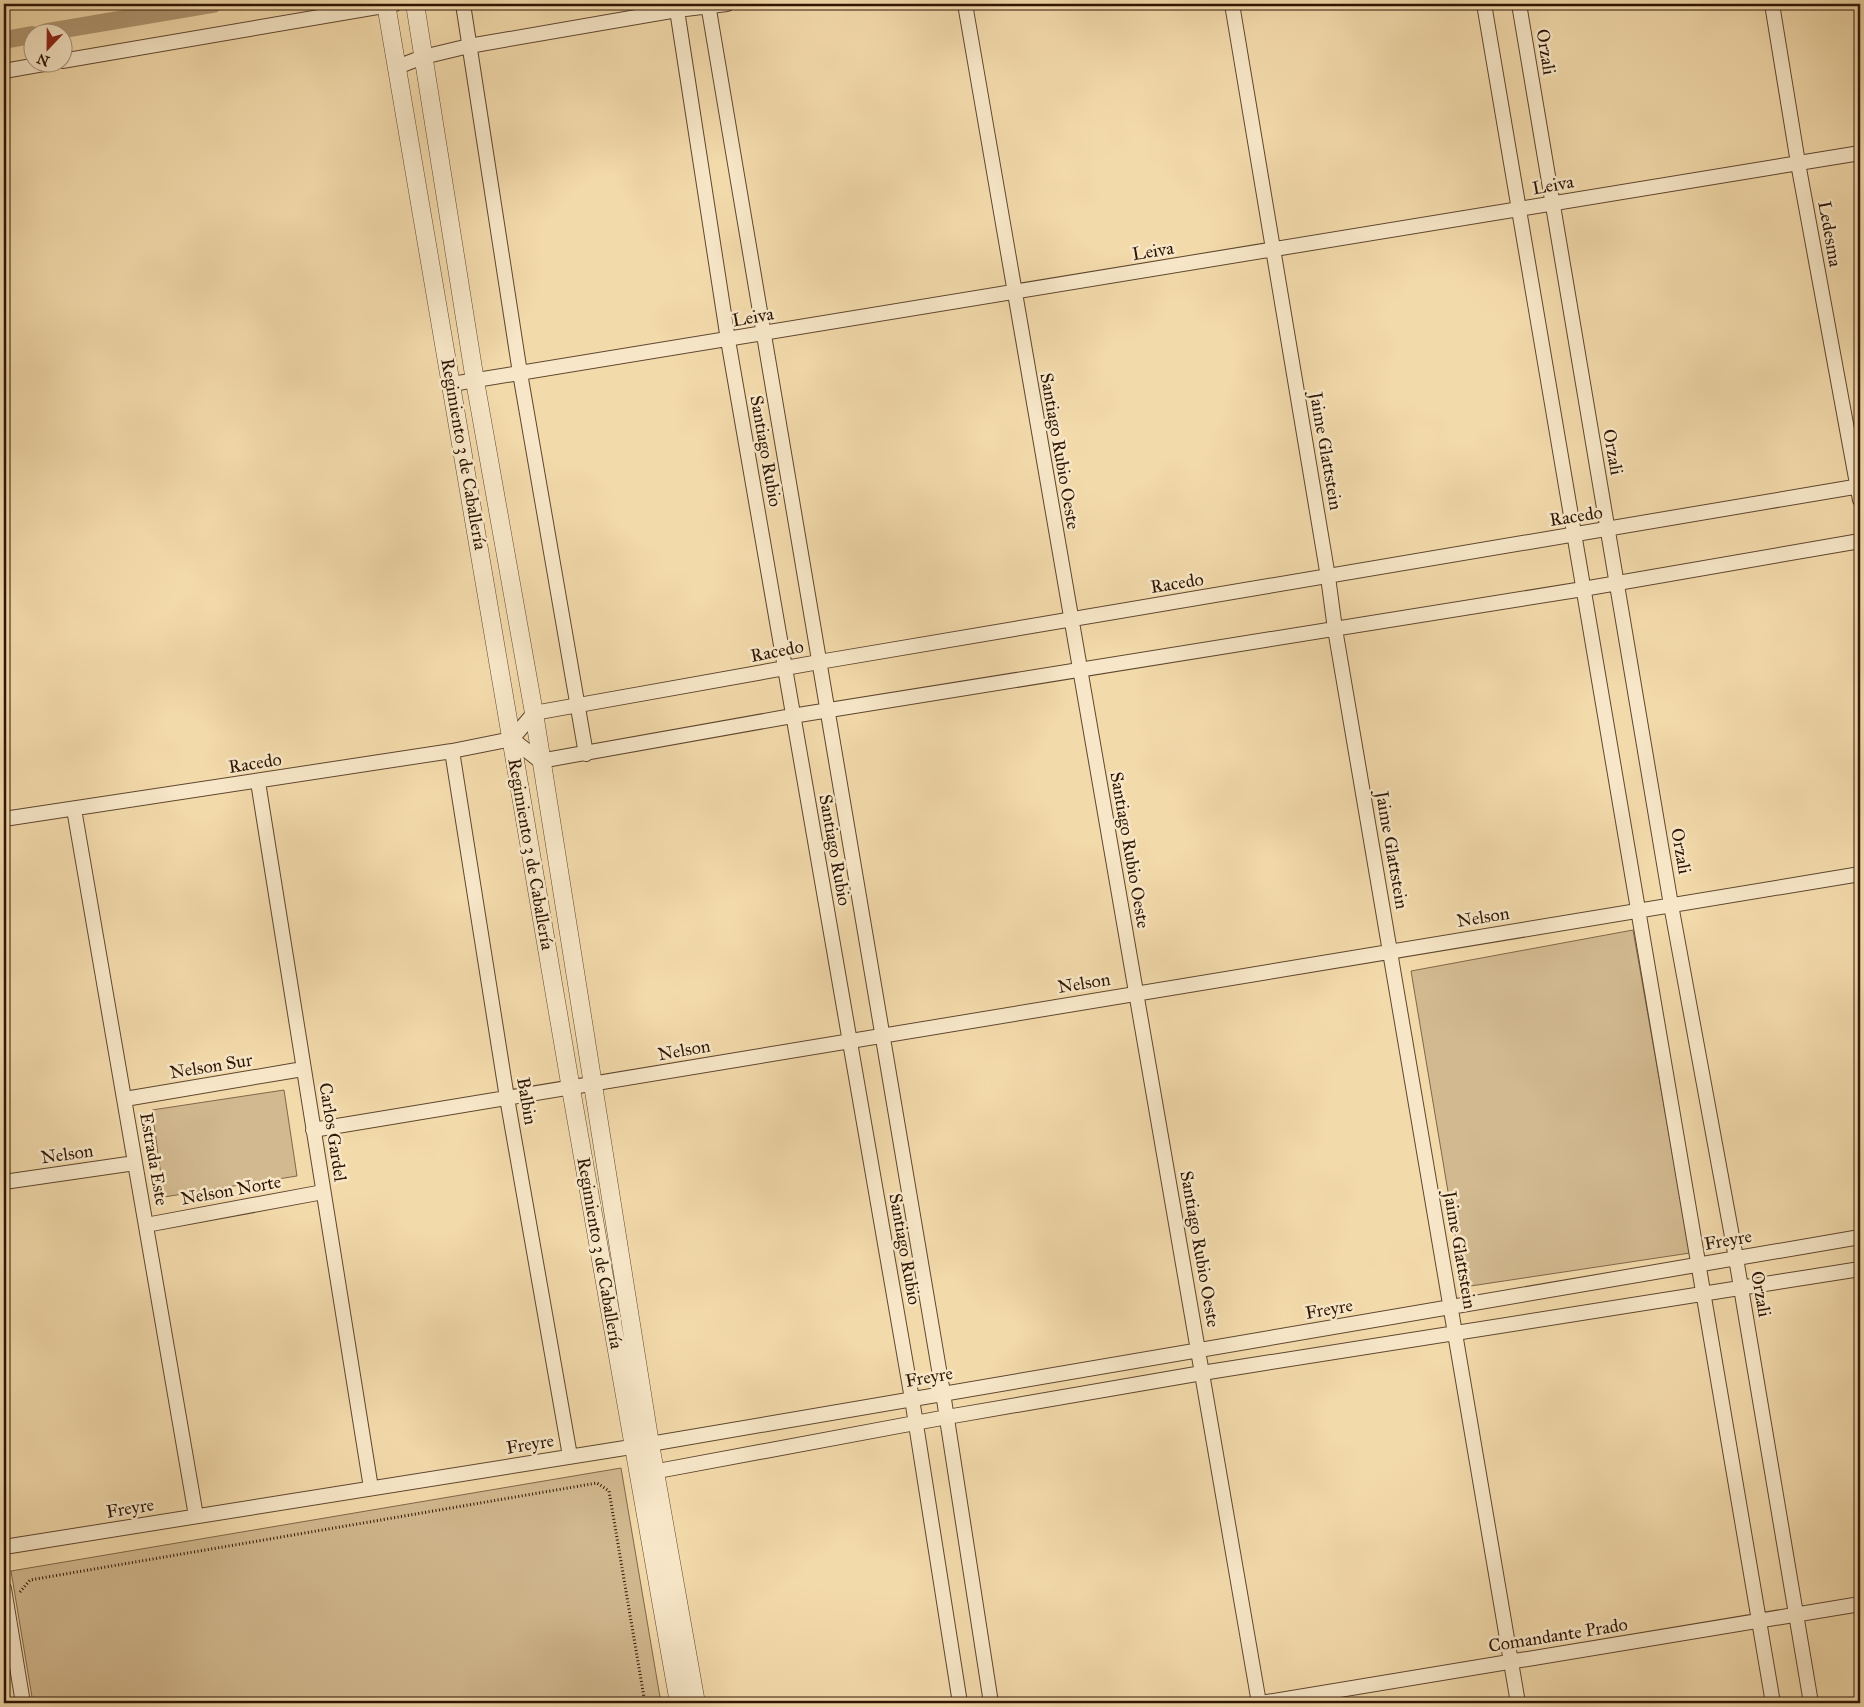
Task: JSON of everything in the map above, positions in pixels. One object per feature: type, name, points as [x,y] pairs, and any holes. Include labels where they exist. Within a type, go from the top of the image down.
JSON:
[{"type":"street","name":"Regimiento 3 de Caballería","points":[[388,4],[397,67],[571,1089],[642,1445]]},
{"type":"street","points":[[72,59],[388,4]]},
{"type":"street","name":"Regimiento 3 de Caballería","points":[[415,4],[475,381],[534,713],[540,761],[594,1085],[642,1445],[680,1703]]},
{"type":"street","points":[[463,4],[520,372],[586,754]]},
{"type":"street","points":[[397,67],[423,57],[469,46],[680,7],[727,4]]},
{"type":"street","name":"Santiago Rubio Oeste","points":[[965,4],[1260,1703]]},
{"type":"street","name":"Jaime Glattstein","points":[[1232,4],[1328,577],[1334,629],[1391,952],[1518,1703]]},
{"type":"street","points":[[1484,4],[1773,1703]]},
{"type":"street","name":"Orzali","points":[[1519,4],[1551,204],[1671,905],[1736,1258],[1811,1703]]},
{"type":"street","name":"Ledesma","points":[[1772,4],[1798,164],[1859,486],[1860,500]]},
{"type":"street","name":"Santiago Rubio","points":[[709,5],[766,334],[827,710],[943,1393],[991,1703]]},
{"type":"street","name":"Santiago Rubio","points":[[680,7],[728,340],[912,1399],[960,1703]]},
{"type":"street","points":[[4,72],[22,68]]},
{"type":"street","name":"Leiva","points":[[452,384],[1860,153]]},
{"type":"street","name":"Racedo","points":[[534,713],[819,662],[1859,486]]},
{"type":"street","points":[[534,713],[512,740],[540,761],[827,710],[1583,589],[1860,541]]},
{"type":"street","name":"Racedo","points":[[4,819],[258,782],[512,740]]},
{"type":"street","name":"Balbin","points":[[452,751],[507,1098],[570,1456]]},
{"type":"street","name":"Carlos Gardel","points":[[258,782],[371,1488]]},
{"type":"street","name":"Estrada Este","points":[[74,809],[196,1516]]},
{"type":"street","name":"Nelson","points":[[313,1130],[571,1089],[1860,874]]},
{"type":"street","name":"Nelson Sur","points":[[125,1099],[304,1069]]},
{"type":"street","name":"Nelson","points":[[4,1182],[135,1163]]},
{"type":"street","name":"Nelson Norte","points":[[146,1224],[323,1192]]},
{"type":"street","name":"Freyre","points":[[4,1547],[642,1445],[1860,1237]]},
{"type":"street","points":[[646,1473],[1202,1372],[1860,1269]]},
{"type":"street","name":"Regimiento 3 de Caballería","points":[[646,1473],[696,1703]]},
{"type":"street","points":[[4,1589],[23,1703]]},
{"type":"street","name":"Comandante Prado","points":[[1260,1703],[1860,1604]]},
{"type":"path","points":[[22,1601],[20,1592],[30,1580],[597,1483],[608,1491],[645,1703]]},
{"type":"shaded area","points":[[1633,930],[1690,1253],[1464,1287],[1411,971]]},
{"type":"shaded area","points":[[284,1090],[297,1176],[164,1197],[152,1110]]},
{"type":"shaded area","points":[[621,1468],[661,1703],[33,1703],[11,1571]]},
{"type":"waterway","points":[[72,28],[213,4]]},
{"type":"waterway","points":[[4,40],[22,37]]}]
